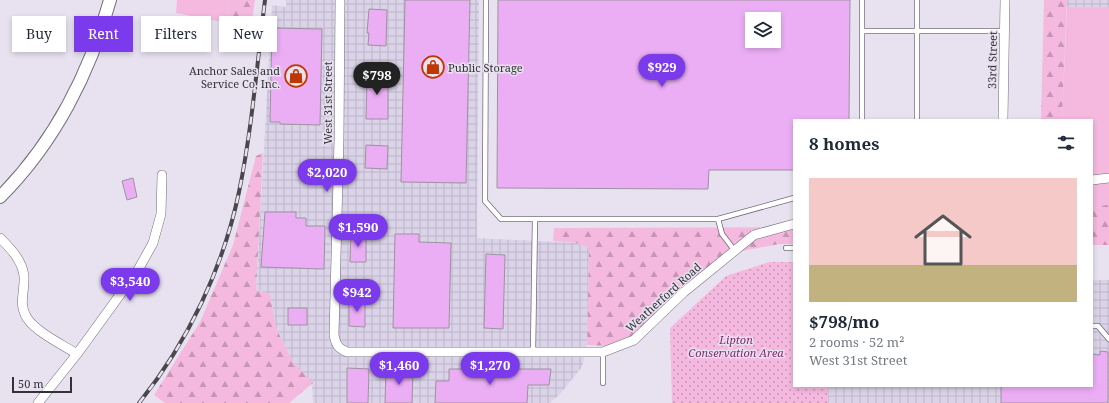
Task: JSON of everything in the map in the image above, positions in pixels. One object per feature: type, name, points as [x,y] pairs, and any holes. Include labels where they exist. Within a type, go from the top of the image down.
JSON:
[{"type":"street","points":[[0,197],[13,184],[40,150],[59,122],[79,85],[98,40],[110,0]]},
{"type":"street","name":"West 31st Street","points":[[340,0],[339,140],[334,336],[336,345],[344,351]]},
{"type":"street","name":"33rd Street","points":[[1004,119],[1006,0]]},
{"type":"street","points":[[38,403],[126,290],[153,243],[161,214],[162,175]]},
{"type":"street","points":[[1093,180],[1109,178]]},
{"type":"street","name":"Weatherford Road","points":[[344,351],[603,352],[634,340],[684,292],[754,235],[793,224]]},
{"type":"street","points":[[0,238],[12,250],[20,262],[24,277],[22,303],[28,319],[36,327],[77,354]]},
{"type":"lane","points":[[486,0],[485,201],[501,219],[718,219],[793,198]]},
{"type":"lane","points":[[862,0],[862,119]]},
{"type":"lane","points":[[917,0],[917,119]]},
{"type":"lane","points":[[862,31],[1005,31]]},
{"type":"lane","points":[[533,352],[535,219]]},
{"type":"lane","points":[[718,219],[722,234],[735,251]]},
{"type":"lane","points":[[786,248],[793,248]]},
{"type":"lane","points":[[1093,326],[1098,326],[1109,339]]},
{"type":"lane","points":[[603,352],[603,383]]},
{"type":"shaded area","points":[[286,0],[479,0],[477,238],[577,243],[589,248],[587,345],[582,367],[560,394],[550,403],[313,403],[312,383],[293,362],[276,328],[270,294],[256,290],[269,52],[277,52],[277,16],[271,16],[272,5],[286,7]]},
{"type":"shaded area","points":[[1067,0],[1109,0],[1109,7],[1067,7]]},
{"type":"shaded area","points":[[1093,280],[1109,280],[1109,403],[828,403],[828,387],[1093,387]]},
{"type":"green space","points":[[177,0],[229,0],[228,16],[219,16],[219,21],[211,20],[211,16],[191,16],[176,13]]},
{"type":"green space","points":[[229,0],[255,0],[253,16],[228,16]]},
{"type":"green space","points":[[1044,0],[1067,0],[1062,119],[1041,119]]},
{"type":"green space","points":[[1067,7],[1109,7],[1109,204],[1093,209],[1093,119],[1062,119]]},
{"type":"green space","points":[[263,153],[256,290],[270,294],[276,328],[293,362],[313,383],[289,403],[165,403],[154,395],[200,322],[233,245],[256,156]]},
{"type":"green space","points":[[1109,204],[1109,245],[1093,245],[1093,209]]},
{"type":"green space","points":[[793,227],[793,244],[779,244],[742,251],[719,265],[630,342],[609,346],[587,345],[589,248],[577,243],[553,241],[554,228]]},
{"type":"green space","name":"Lipton Conservation Area","points":[[769,262],[793,262],[793,387],[828,387],[828,403],[672,403],[670,328],[726,276]]},
{"type":"building","points":[[405,0],[470,0],[466,183],[401,182]]},
{"type":"building","points":[[498,0],[850,0],[849,119],[793,119],[793,170],[709,170],[708,189],[497,188]]},
{"type":"building","points":[[369,9],[387,10],[386,46],[368,45],[369,33],[367,33]]},
{"type":"building","name":"Anchor Sales and Service Co, Inc.","points":[[277,28],[322,29],[320,125],[280,124],[280,122],[270,122],[271,52],[277,52]]},
{"type":"building","points":[[367,73],[388,74],[388,119],[366,119]]},
{"type":"building","points":[[366,145],[388,146],[387,169],[365,168]]},
{"type":"building","points":[[133,178],[137,197],[127,200],[122,181]]},
{"type":"building","points":[[265,212],[296,212],[296,218],[306,218],[306,226],[325,226],[324,269],[261,267]]},
{"type":"building","points":[[351,234],[366,234],[366,262],[350,262]]},
{"type":"building","points":[[395,234],[419,234],[419,242],[451,243],[449,328],[393,328]]},
{"type":"building","points":[[486,254],[505,255],[503,329],[484,328]]},
{"type":"building","points":[[349,299],[365,299],[365,327],[349,326]]},
{"type":"building","points":[[288,308],[307,308],[307,325],[288,325]]},
{"type":"building","points":[[1100,351],[1108,352],[1108,403],[1001,403],[1001,387],[1093,387],[1093,354],[1100,355]]},
{"type":"building","points":[[347,368],[369,369],[368,403],[347,403]]},
{"type":"building","points":[[386,369],[413,369],[412,403],[385,403]]},
{"type":"building","points":[[449,369],[551,369],[549,385],[528,385],[527,403],[435,403],[436,381],[449,381]]},
{"type":"railway","points":[[139,403],[157,380],[188,329],[201,303],[224,248],[244,168],[265,0]]},
{"type":"place","name":"Public Storage","points":[[433,67]]},
{"type":"place","name":"Anchor Sales and Service Co, Inc.","points":[[296,76]]}]
